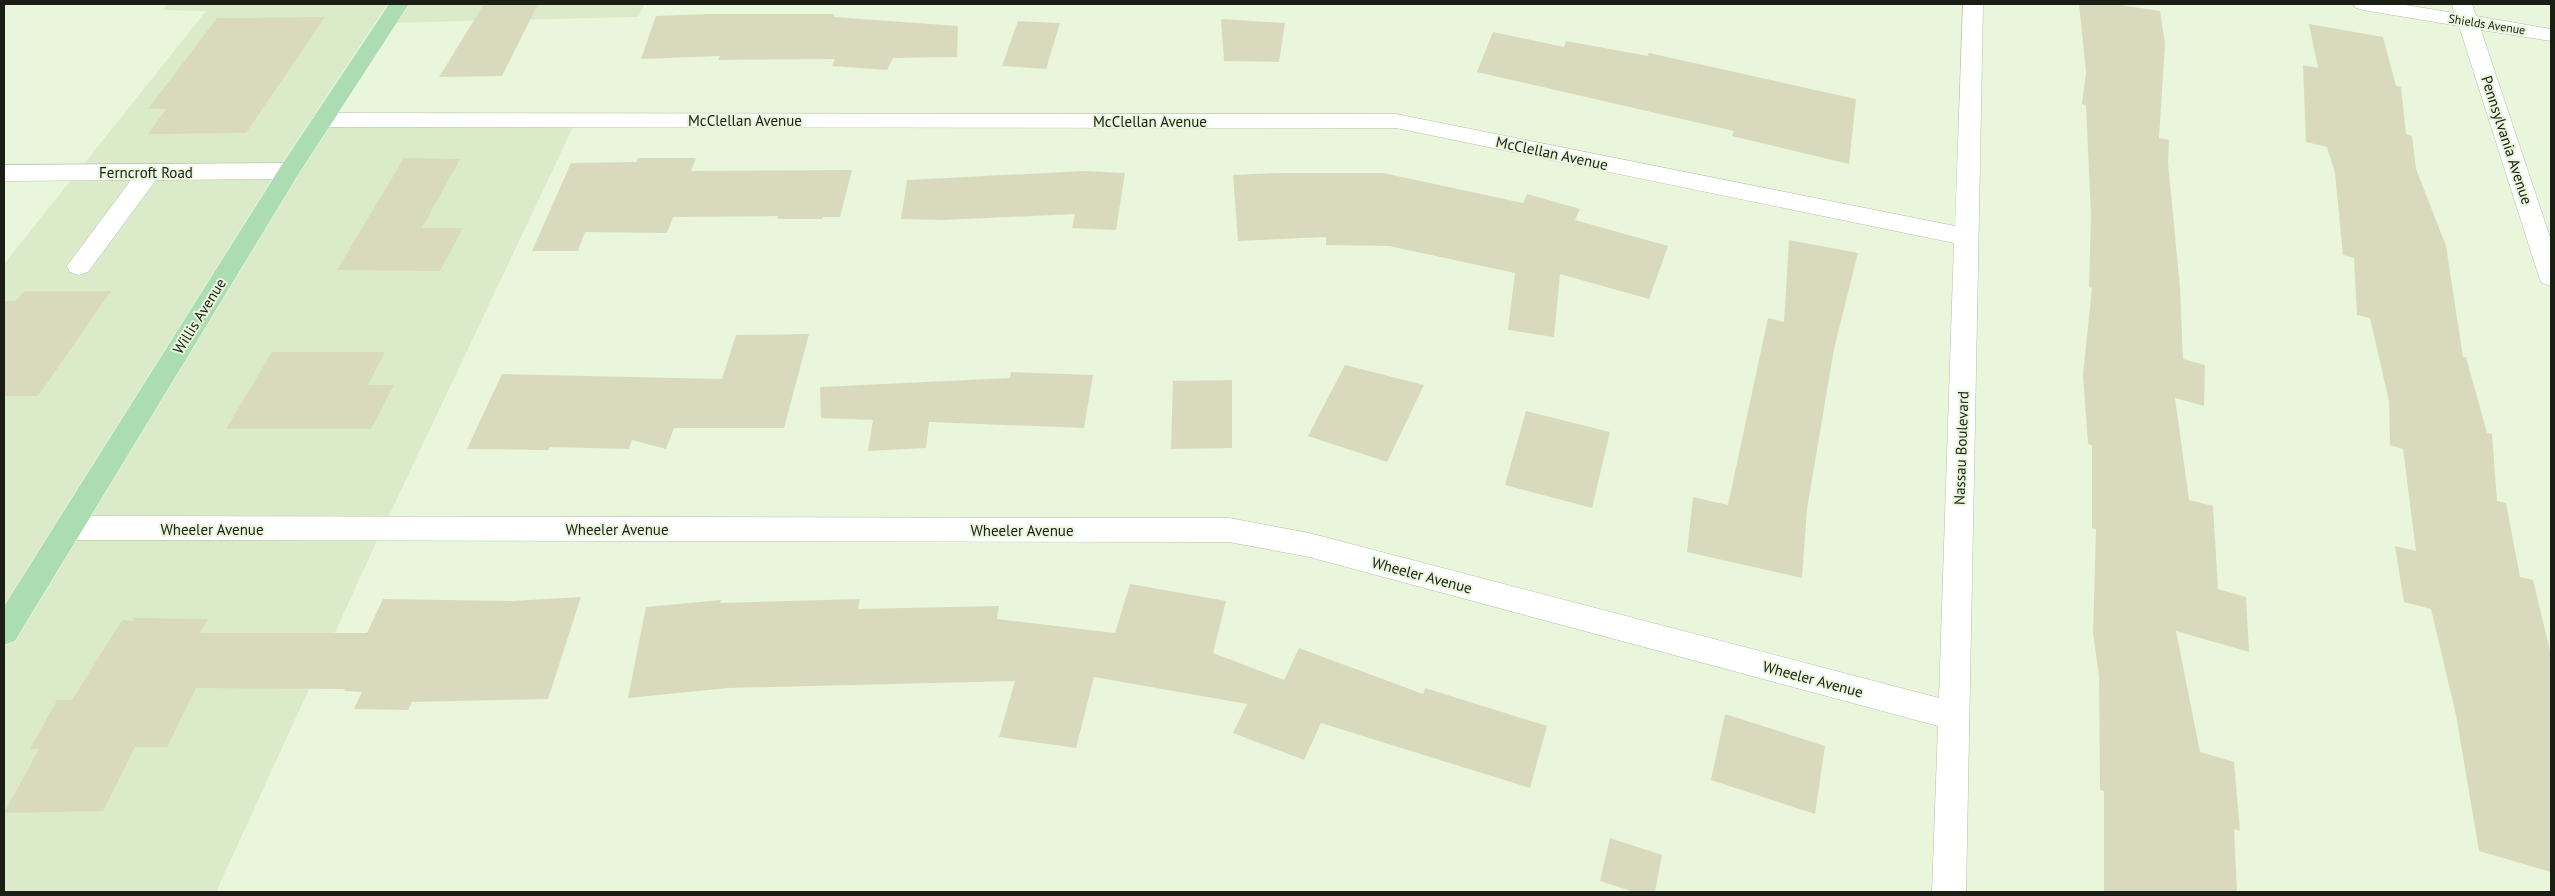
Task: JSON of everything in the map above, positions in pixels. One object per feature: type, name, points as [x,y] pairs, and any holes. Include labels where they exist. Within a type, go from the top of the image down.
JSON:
[{"type":"main road","name":"Willis Avenue","points":[[4,632],[289,171],[399,4]]},
{"type":"street","name":"Nassau Boulevard","points":[[1949,892],[1973,4]]},
{"type":"street","name":"Shields Avenue","points":[[2363,4],[2465,12],[2551,35]]},
{"type":"street","name":"Pennsylvania Avenue","points":[[2465,12],[2551,277]]},
{"type":"street","name":"McClellan Avenue","points":[[322,120],[1396,121],[1967,237]]},
{"type":"street","name":"Ferncroft Road","points":[[4,173],[289,171]]},
{"type":"street","points":[[79,266],[149,172]]},
{"type":"street","name":"Wheeler Avenue","points":[[68,528],[1229,530],[1309,545],[1953,716]]},
{"type":"shaded area","points":[[167,4],[645,4],[638,17],[386,23],[325,117],[575,123],[376,543],[216,892],[4,892],[4,264],[206,11],[163,10]]},
{"type":"building","points":[[484,4],[538,4],[502,76],[439,77]]},
{"type":"building","points":[[2079,4],[2113,4],[2160,11],[2165,44],[2159,138],[2169,140],[2168,163],[2180,288],[2183,359],[2205,365],[2204,406],[2175,398],[2189,500],[2213,506],[2218,589],[2246,597],[2249,652],[2176,631],[2200,752],[2234,762],[2240,831],[2234,829],[2237,892],[2104,892],[2104,791],[2100,790],[2099,676],[2093,633],[2096,529],[2092,528],[2092,445],[2088,444],[2083,375],[2092,288],[2089,287],[2091,216],[2086,105],[2082,104],[2086,72]]},
{"type":"building","points":[[834,14],[834,17],[958,26],[957,57],[893,58],[887,70],[832,66],[835,59],[718,60],[720,56],[641,59],[656,16]]},
{"type":"building","points":[[325,17],[246,133],[148,134],[166,109],[148,109],[217,18]]},
{"type":"building","points":[[1221,19],[1285,23],[1279,62],[1224,61]]},
{"type":"building","points":[[1018,21],[1060,23],[1046,69],[1002,66]]},
{"type":"building","points":[[2309,24],[2383,37],[2396,86],[2401,87],[2406,134],[2412,136],[2416,169],[2446,246],[2463,357],[2466,357],[2487,433],[2492,434],[2497,501],[2506,503],[2520,577],[2533,580],[2551,655],[2551,872],[2479,851],[2456,715],[2431,609],[2404,602],[2395,546],[2416,551],[2403,449],[2390,445],[2389,401],[2370,318],[2357,315],[2354,258],[2343,255],[2335,173],[2327,147],[2306,142],[2303,65],[2318,68]]},
{"type":"building","points":[[1493,32],[1564,47],[1566,41],[1648,56],[1649,53],[1856,99],[1849,164],[1732,136],[1734,131],[1477,72]]},
{"type":"building","points":[[404,158],[460,159],[422,228],[463,228],[440,271],[337,270]]},
{"type":"building","points":[[638,158],[696,158],[691,171],[852,170],[840,217],[777,219],[778,216],[673,217],[667,233],[585,232],[578,251],[532,251],[571,163],[636,162]]},
{"type":"building","points":[[1084,171],[1125,173],[1116,230],[1072,228],[1075,214],[942,220],[901,219],[907,180]]},
{"type":"building","points":[[1383,173],[1523,203],[1527,194],[1580,209],[1575,220],[1668,246],[1649,299],[1560,274],[1554,337],[1508,330],[1515,273],[1389,246],[1326,245],[1326,237],[1238,241],[1233,175]]},
{"type":"building","points":[[1789,240],[1858,253],[1834,349],[1807,509],[1802,578],[1687,552],[1693,497],[1728,505],[1768,318],[1784,322]]},
{"type":"building","points":[[24,291],[111,291],[38,396],[4,396],[4,301],[16,301]]},
{"type":"building","points":[[809,334],[784,428],[674,428],[666,449],[632,440],[629,449],[550,447],[548,450],[467,449],[502,374],[722,379],[736,335]]},
{"type":"building","points":[[272,352],[385,352],[368,385],[394,385],[371,429],[226,429]]},
{"type":"building","points":[[1345,365],[1424,385],[1387,462],[1308,436]]},
{"type":"building","points":[[1011,372],[1093,375],[1084,428],[929,422],[926,448],[868,451],[873,420],[821,418],[820,387],[1010,378]]},
{"type":"building","points":[[1232,380],[1232,448],[1171,449],[1173,381]]},
{"type":"building","points":[[1526,411],[1610,432],[1592,508],[1505,485]]},
{"type":"building","points":[[1130,584],[1226,601],[1213,653],[1284,680],[1299,648],[1423,694],[1425,688],[1547,726],[1530,788],[1321,723],[1304,760],[1233,733],[1247,704],[1094,677],[1076,748],[999,737],[1015,681],[728,688],[628,698],[646,607],[721,600],[720,603],[860,599],[858,609],[999,606],[997,619],[1115,633]]},
{"type":"building","points":[[581,597],[548,699],[412,702],[408,710],[354,709],[362,692],[344,691],[345,689],[196,688],[167,747],[135,747],[103,811],[4,813],[39,749],[30,749],[57,700],[72,700],[122,620],[132,621],[134,618],[208,619],[200,633],[367,633],[383,599],[512,601]]},
{"type":"building","points":[[1725,714],[1825,746],[1815,814],[1711,780]]},
{"type":"building","points":[[1610,838],[1662,855],[1655,892],[1634,892],[1600,881]]}]
